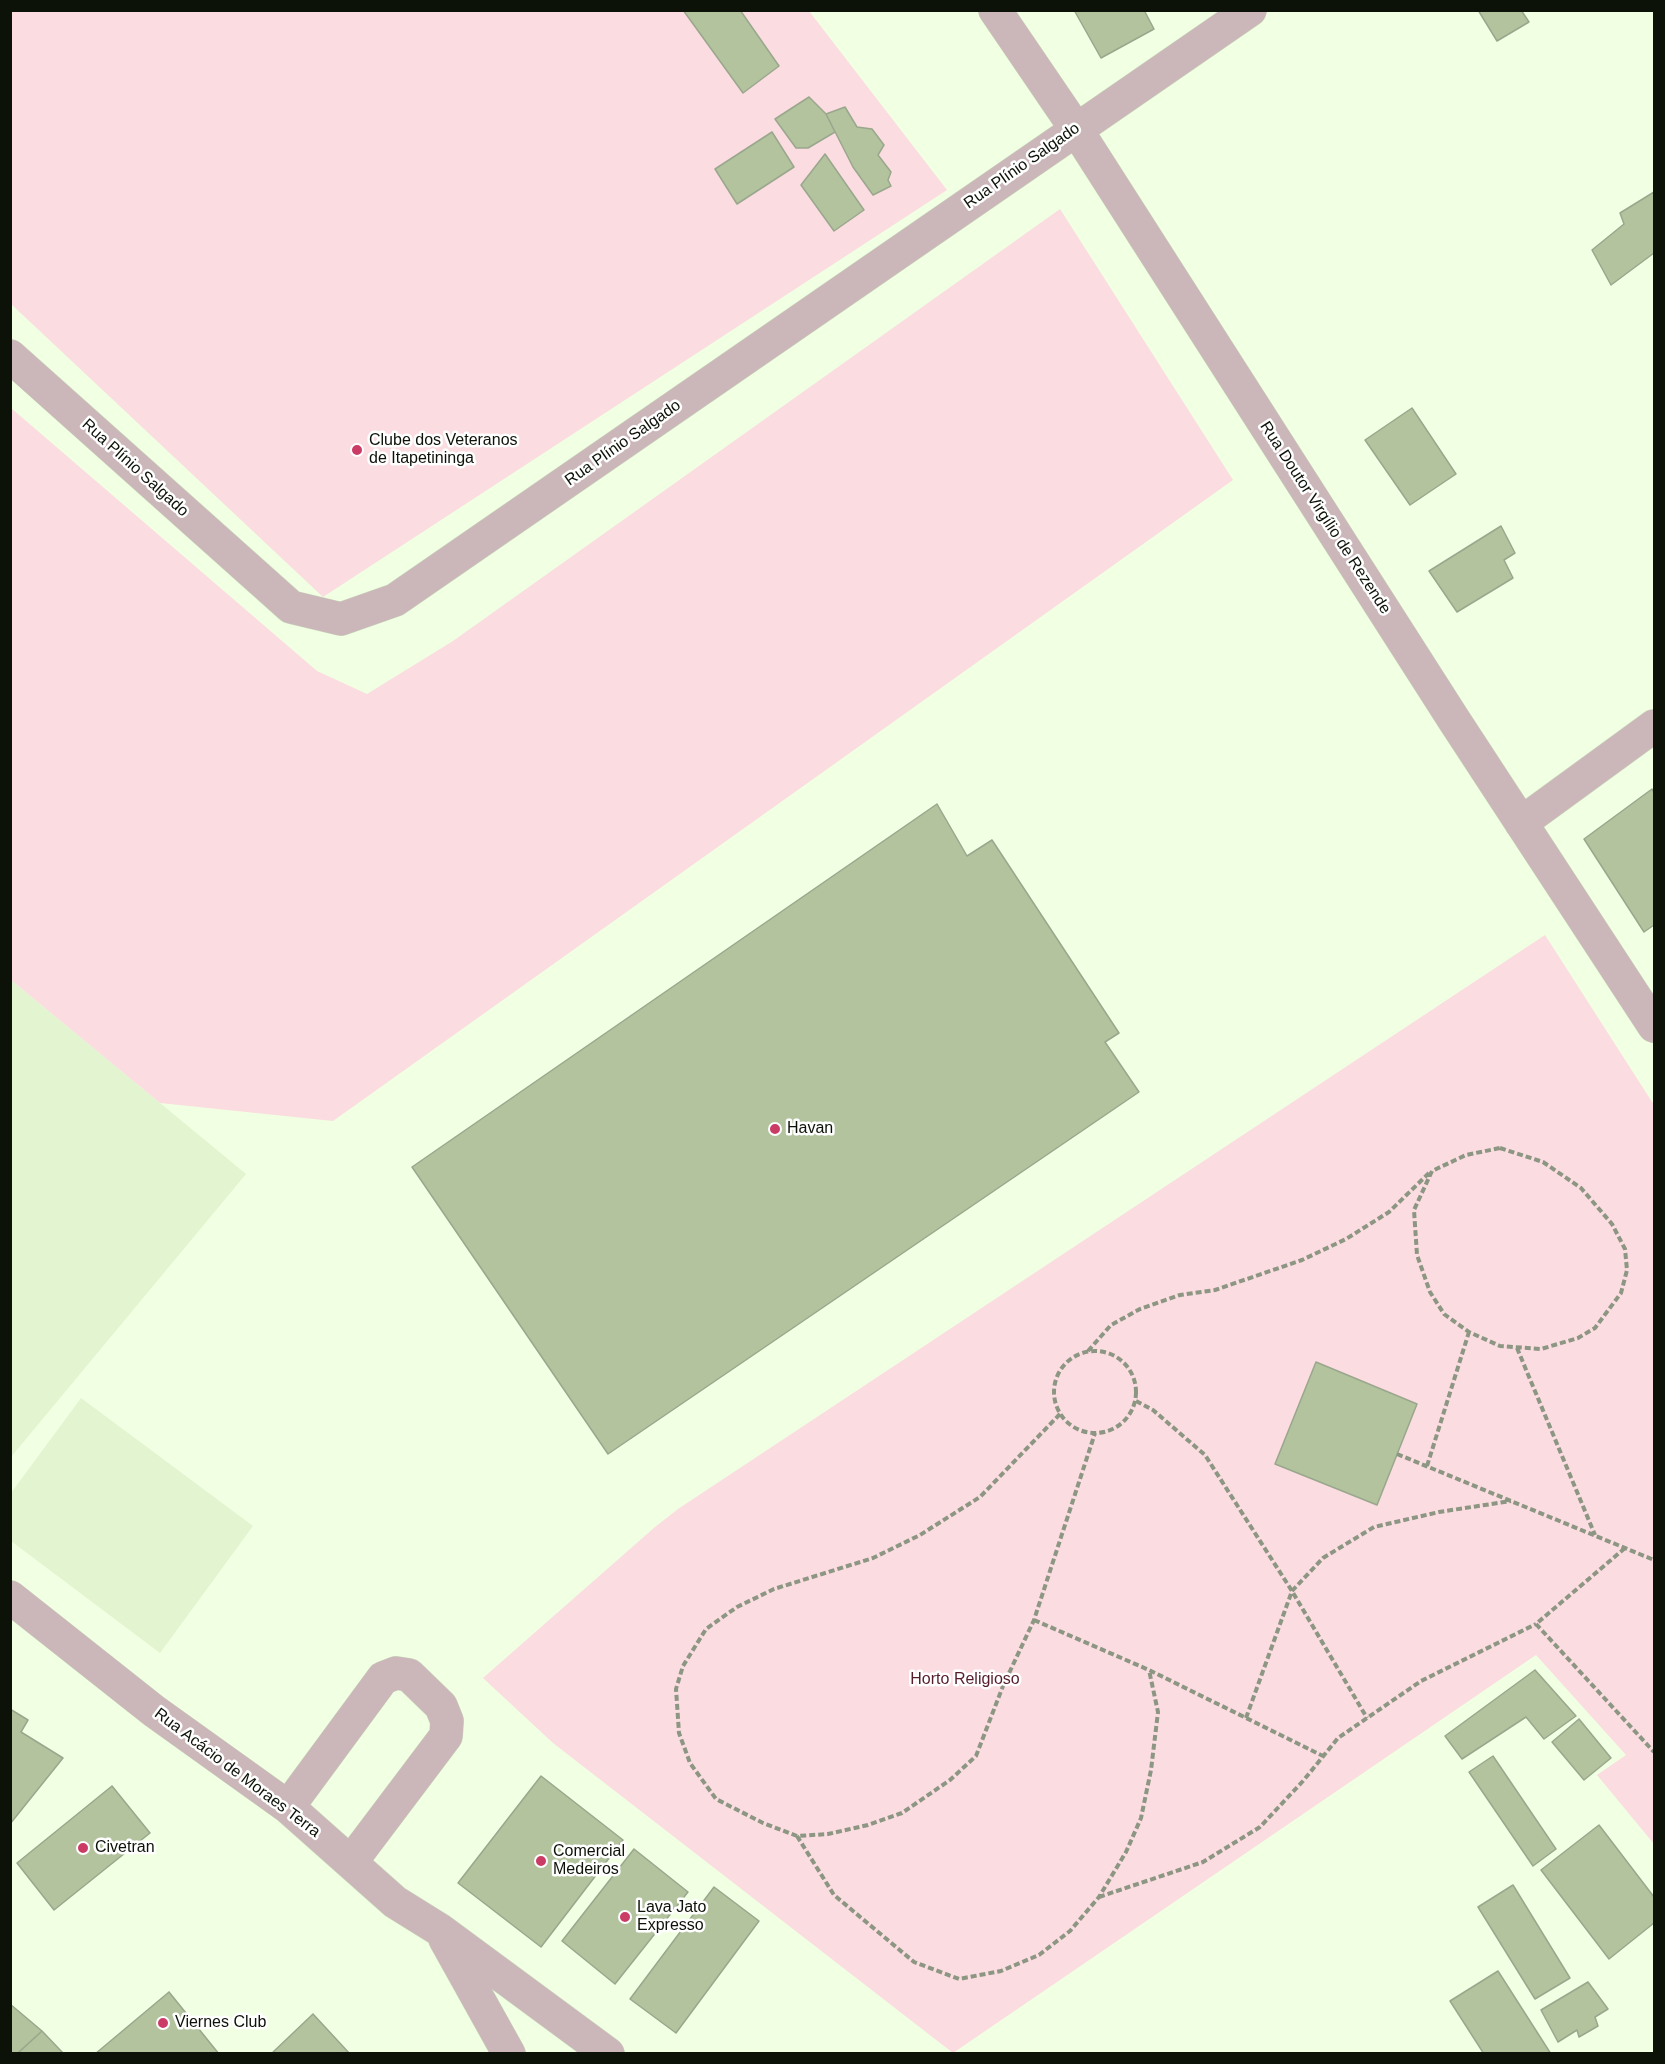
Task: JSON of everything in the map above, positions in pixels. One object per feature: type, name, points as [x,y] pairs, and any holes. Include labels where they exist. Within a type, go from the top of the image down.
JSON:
[{"type":"street","name":"Rua Doutor Virgílio de Rezende","points":[[995,10],[1076,129],[1521,823],[1654,1026]]},
{"type":"street","name":"Rua Plínio Salgado","points":[[10,356],[291,607],[341,619],[395,600],[1250,10]]},
{"type":"street","points":[[1521,823],[1654,726]]},
{"type":"street","name":"Rua Acácio de Moraes Terra","points":[[10,1597],[154,1711],[288,1807],[395,1902],[440,1929],[589,2048]]},
{"type":"street","points":[[288,1807],[383,1678],[396,1673],[409,1675],[441,1707],[447,1721],[446,1736],[351,1862]]},
{"type":"street","points":[[440,1929],[509,2054]]},
{"type":"path","points":[[1088,1350],[1114,1354],[1133,1374],[1137,1387],[1136,1401],[1130,1414],[1121,1424],[1109,1431],[1095,1433],[1081,1431],[1069,1424],[1060,1414],[1055,1401],[1054,1387],[1064,1363],[1088,1350],[1111,1325],[1140,1309],[1180,1295],[1215,1290],[1302,1260],[1346,1239],[1389,1212],[1432,1171],[1466,1155],[1500,1148],[1543,1162],[1581,1188],[1612,1224],[1625,1249],[1628,1270],[1621,1293],[1595,1328],[1578,1338],[1541,1349],[1517,1348],[1500,1346],[1469,1332],[1444,1314],[1430,1292],[1417,1255],[1414,1210],[1432,1171]]},
{"type":"path","points":[[1427,1466],[1469,1332]]},
{"type":"path","points":[[1517,1348],[1595,1536]]},
{"type":"path","points":[[1136,1401],[1153,1410],[1205,1455],[1292,1591],[1367,1718]]},
{"type":"path","points":[[1060,1414],[980,1497],[920,1534],[873,1558],[774,1589],[737,1607],[706,1629],[683,1666],[676,1689],[679,1733],[690,1763],[716,1799],[797,1836],[828,1834],[868,1825],[902,1813],[950,1780],[976,1756],[1003,1686],[1034,1620],[1095,1433]]},
{"type":"path","points":[[1397,1454],[1654,1560]]},
{"type":"path","points":[[1245,1718],[1292,1591],[1323,1558],[1374,1527],[1439,1512],[1511,1501]]},
{"type":"path","points":[[1099,1897],[1203,1862],[1260,1827],[1303,1781],[1338,1738],[1421,1681],[1536,1624],[1625,1548]]},
{"type":"path","points":[[1034,1620],[1149,1670],[1323,1756]]},
{"type":"path","points":[[1536,1624],[1654,1752]]},
{"type":"path","points":[[797,1836],[834,1895],[914,1962],[959,1979],[1000,1971],[1039,1955],[1070,1930],[1099,1897],[1126,1852],[1141,1818],[1151,1770],[1158,1712],[1149,1670]]},
{"type":"shaded area","points":[[11,980],[246,1174],[11,1457]]},
{"type":"shaded area","points":[[81,1398],[253,1526],[160,1653],[11,1541],[11,1493]]},
{"type":"green space","name":"Clube dos Veteranos de Itapetininga","points":[[10,11],[809,11],[947,190],[323,597],[11,304]]},
{"type":"green space","points":[[1060,209],[1233,480],[333,1121],[160,1103],[11,980],[11,408],[317,671],[367,694],[453,641]]},
{"type":"green space","name":"Horto Religioso","points":[[1545,935],[1654,1105],[1654,1844],[1597,1775],[1626,1755],[1536,1655],[953,2053],[553,1743],[483,1678],[678,1509]]},
{"type":"building","points":[[683,10],[740,10],[779,66],[743,93]]},
{"type":"building","points":[[1074,10],[1144,10],[1154,29],[1101,58]]},
{"type":"building","points":[[1478,10],[1521,10],[1529,22],[1497,41]]},
{"type":"building","points":[[809,97],[826,114],[835,132],[808,148],[796,148],[775,119]]},
{"type":"building","points":[[845,107],[857,127],[872,129],[884,145],[878,155],[891,172],[888,180],[891,186],[873,195],[853,167],[826,114]]},
{"type":"building","points":[[772,132],[794,167],[737,204],[715,169]]},
{"type":"building","points":[[825,154],[864,210],[834,231],[801,185]]},
{"type":"building","points":[[1654,192],[1654,253],[1611,285],[1592,250],[1624,224],[1620,213]]},
{"type":"building","points":[[1412,408],[1456,474],[1410,505],[1365,440]]},
{"type":"building","points":[[1501,526],[1515,553],[1504,560],[1513,578],[1457,612],[1429,571]]},
{"type":"building","points":[[1652,789],[1654,793],[1654,925],[1644,932],[1584,839]]},
{"type":"building","name":"Havan","points":[[937,804],[967,856],[992,840],[1119,1033],[1105,1042],[1139,1092],[608,1454],[412,1167]]},
{"type":"building","points":[[1316,1362],[1417,1404],[1377,1505],[1275,1464]]},
{"type":"building","points":[[1535,1670],[1576,1716],[1544,1739],[1526,1717],[1462,1759],[1445,1736]]},
{"type":"building","points":[[10,1709],[28,1720],[21,1732],[63,1758],[10,1824]]},
{"type":"building","points":[[1579,1719],[1611,1758],[1584,1780],[1552,1742]]},
{"type":"building","points":[[1493,1756],[1556,1849],[1533,1866],[1469,1772]]},
{"type":"building","name":"Comercial Medeiros","points":[[541,1776],[623,1840],[541,1947],[458,1883]]},
{"type":"building","name":"Civetran","points":[[112,1786],[150,1833],[54,1910],[17,1863]]},
{"type":"building","points":[[1599,1825],[1654,1897],[1654,1923],[1609,1959],[1541,1870]]},
{"type":"building","name":"Lava Jato Expresso","points":[[634,1849],[688,1892],[615,1984],[562,1941]]},
{"type":"building","points":[[1513,1885],[1570,1978],[1535,1999],[1478,1907]]},
{"type":"building","points":[[714,1887],[759,1921],[676,2033],[630,1999]]},
{"type":"building","points":[[1498,1971],[1551,2054],[1484,2054],[1450,2001]]},
{"type":"building","points":[[1588,1982],[1608,2009],[1595,2017],[1598,2026],[1579,2037],[1577,2030],[1558,2042],[1541,2010]]},
{"type":"building","name":"Viernes Club","points":[[169,1992],[219,2054],[95,2054]]},
{"type":"building","points":[[10,2004],[42,2031],[17,2054],[10,2054]]},
{"type":"building","points":[[313,2014],[350,2054],[271,2054]]},
{"type":"building","points":[[42,2031],[63,2053],[17,2054],[21,2050]]},
{"type":"place","name":"Clube dos Veteranos de Itapetininga","points":[[357,450]]},
{"type":"place","name":"Havan","points":[[775,1129]]},
{"type":"place","name":"Civetran","points":[[83,1848]]},
{"type":"place","name":"Comercial Medeiros","points":[[541,1861]]},
{"type":"place","name":"Lava Jato Expresso","points":[[625,1917]]},
{"type":"place","name":"Viernes Club","points":[[163,2023]]}]
